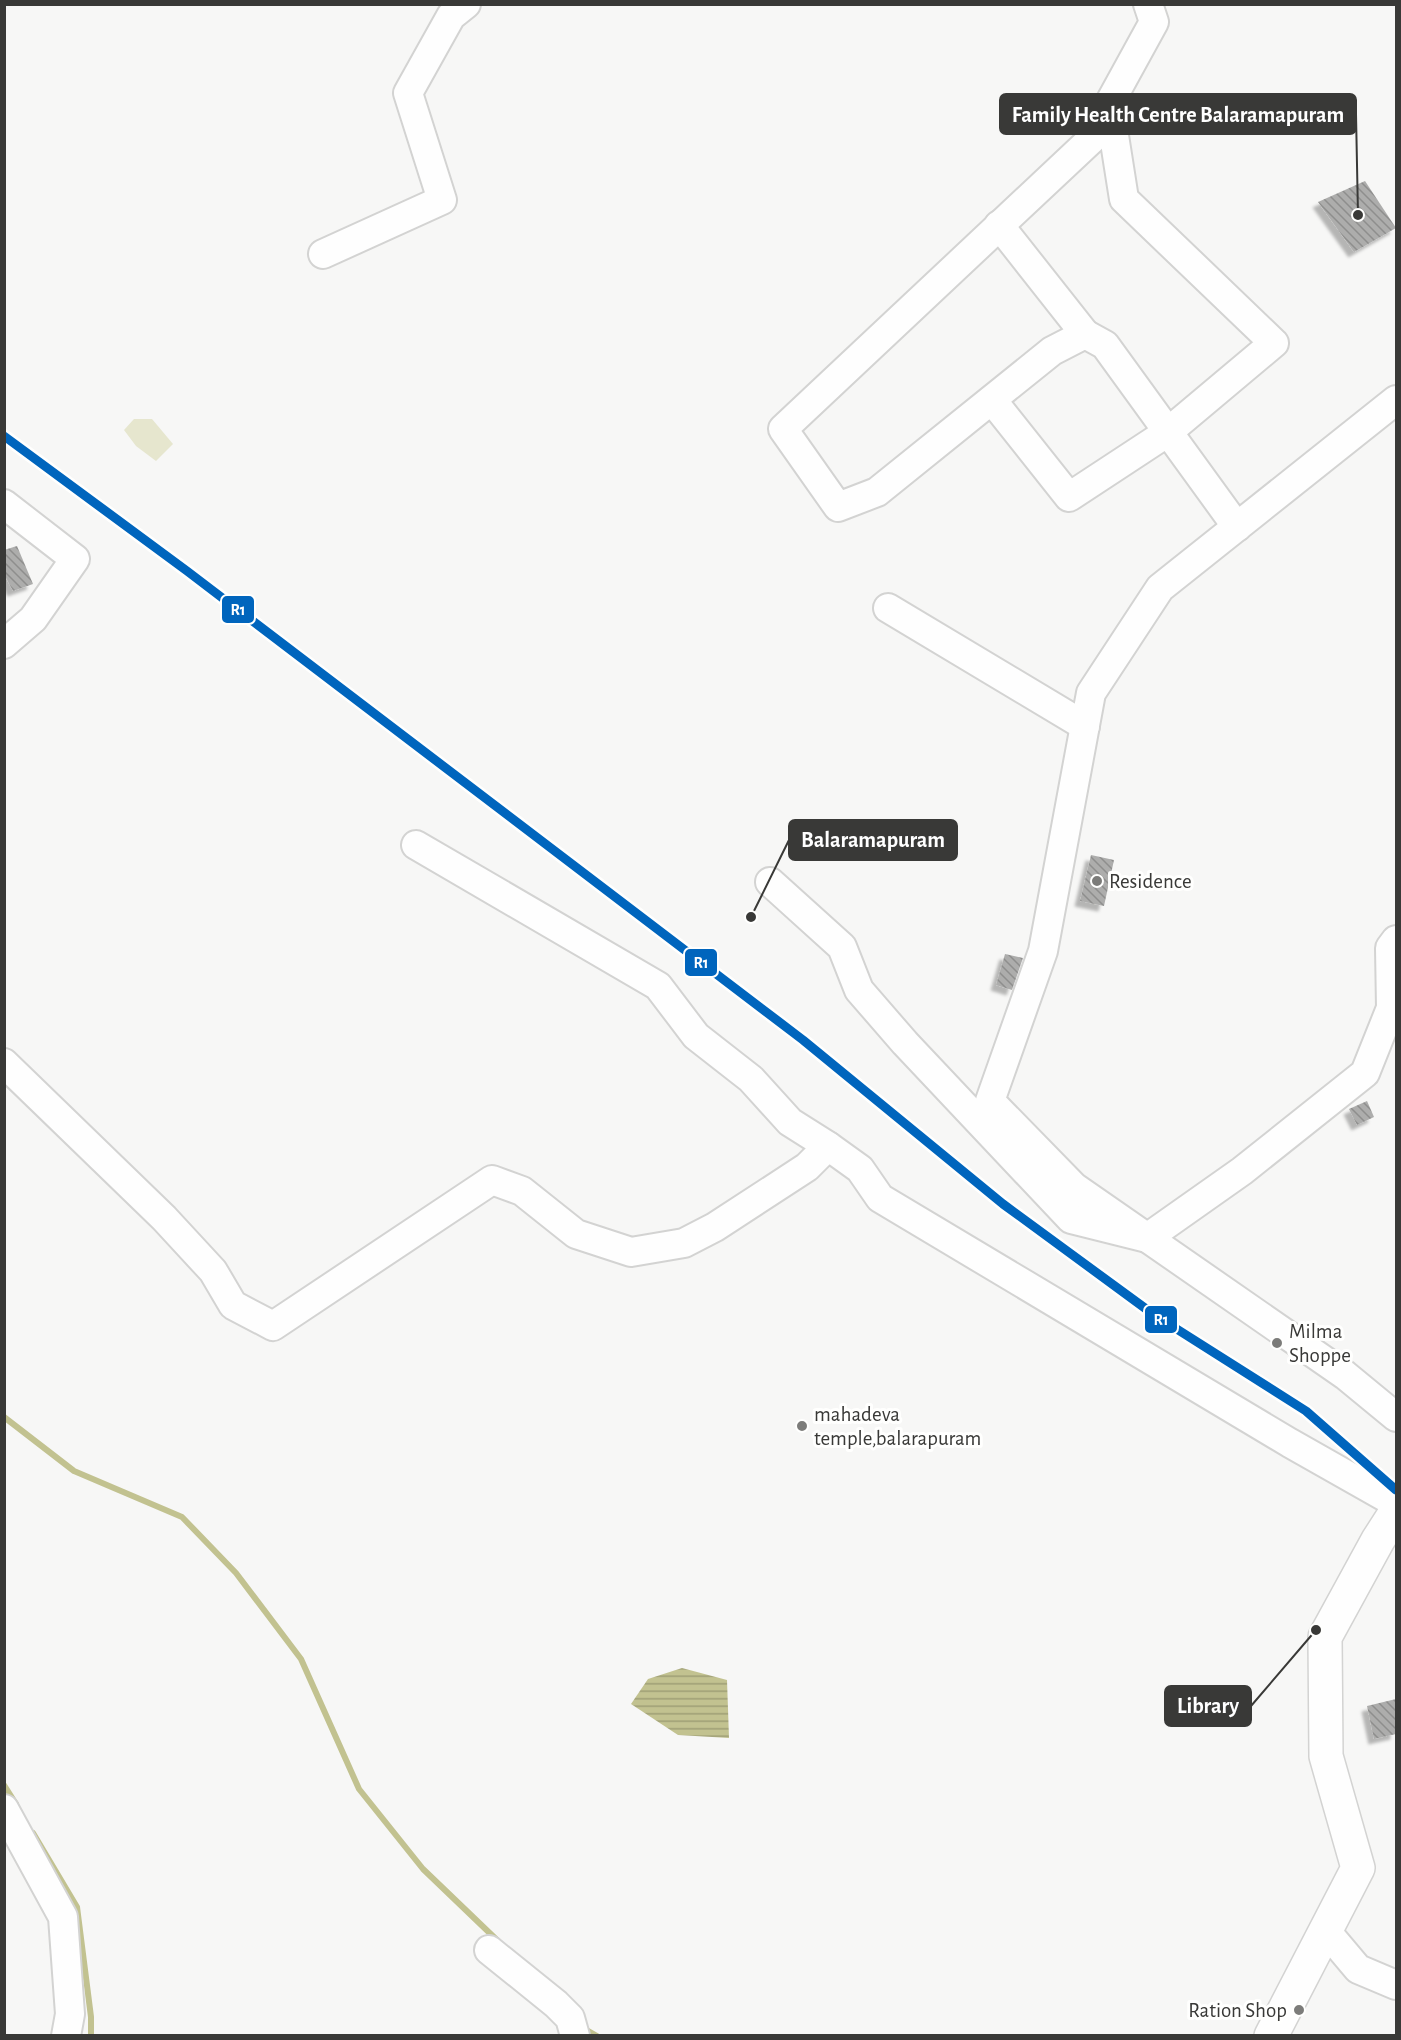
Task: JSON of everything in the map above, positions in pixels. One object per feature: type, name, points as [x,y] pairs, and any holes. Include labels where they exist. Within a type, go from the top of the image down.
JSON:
[{"type":"main road","points":[[1271,2036],[1358,1868],[1326,1756],[1325,1637],[1378,1540],[1396,1512]]},
{"type":"street","points":[[323,254],[442,200],[408,93],[451,16],[466,4]]},
{"type":"street","points":[[992,400],[1069,497],[1168,432],[1274,343],[1124,199],[1109,104],[1154,22],[1148,4]]},
{"type":"street","points":[[1085,334],[1052,351],[877,492],[838,507],[783,429],[1112,120]]},
{"type":"street","points":[[999,225],[1085,334],[1105,345],[1238,527]]},
{"type":"street","points":[[1396,400],[1160,588],[1091,693],[1043,951],[990,1101],[1074,1187],[1345,1375],[1396,1417]]},
{"type":"street","points":[[4,504],[75,559],[33,619],[4,644]]},
{"type":"street","points":[[888,609],[1086,726]]},
{"type":"street","points":[[416,846],[658,986],[696,1036],[751,1079],[790,1122],[860,1169],[880,1198],[1290,1443],[1396,1503]]},
{"type":"street","points":[[770,882],[842,947],[859,990],[905,1043],[1071,1219],[1147,1238],[1242,1171],[1365,1074],[1391,1008],[1390,948],[1396,939]]},
{"type":"street","points":[[4,1063],[164,1218],[213,1271],[233,1305],[273,1326],[492,1180],[522,1191],[576,1234],[631,1252],[684,1243],[716,1227],[807,1167],[828,1146]]},
{"type":"street","points":[[4,1809],[63,1917],[70,2014],[66,2036]]},
{"type":"street","points":[[1326,1931],[1358,1969],[1396,1985]]},
{"type":"street","points":[[489,1950],[570,2018],[575,2036]]},
{"type":"shaded area","points":[[134,419],[152,419],[173,444],[156,461],[136,446],[124,430]]},
{"type":"shaded area","points":[[682,1668],[727,1680],[729,1738],[678,1735],[631,1704],[648,1679]]},
{"type":"building","points":[[1365,181],[1396,228],[1354,252],[1318,202]]},
{"type":"building","points":[[17,546],[33,584],[13,591],[4,574],[4,550]]},
{"type":"building","name":"Residence","points":[[1091,855],[1114,860],[1104,906],[1080,901]]},
{"type":"building","points":[[1005,954],[1023,958],[1012,990],[996,985]]},
{"type":"building","points":[[1367,1101],[1374,1117],[1357,1125],[1349,1109]]},
{"type":"building","points":[[1396,1699],[1396,1734],[1374,1739],[1367,1706]]},
{"type":"waterway","points":[[4,1417],[74,1471],[182,1517],[236,1573],[301,1659],[359,1789],[423,1869],[498,1941]]},
{"type":"waterway","points":[[4,1785],[16,1804]]},
{"type":"waterway","points":[[33,1833],[77,1907],[91,2017],[91,2036]]},
{"type":"waterway","points":[[583,2028],[597,2036]]},
{"type":"transit line","name":"R1","points":[[4,436],[187,571],[803,1040],[1003,1204],[1153,1314],[1306,1411],[1396,1490]]},
{"type":"place","name":"Family Health Centre Balaramapuram","points":[[1358,215]]},
{"type":"place","name":"Residence","points":[[1097,881]]},
{"type":"place","name":"Balaramapuram","points":[[751,917]]},
{"type":"place","name":"Milma Shoppe","points":[[1277,1343]]},
{"type":"place","name":"mahadeva temple,balarapuram","points":[[802,1426]]},
{"type":"place","name":"Library","points":[[1316,1630]]},
{"type":"place","name":"Ration Shop","points":[[1299,2010]]}]
